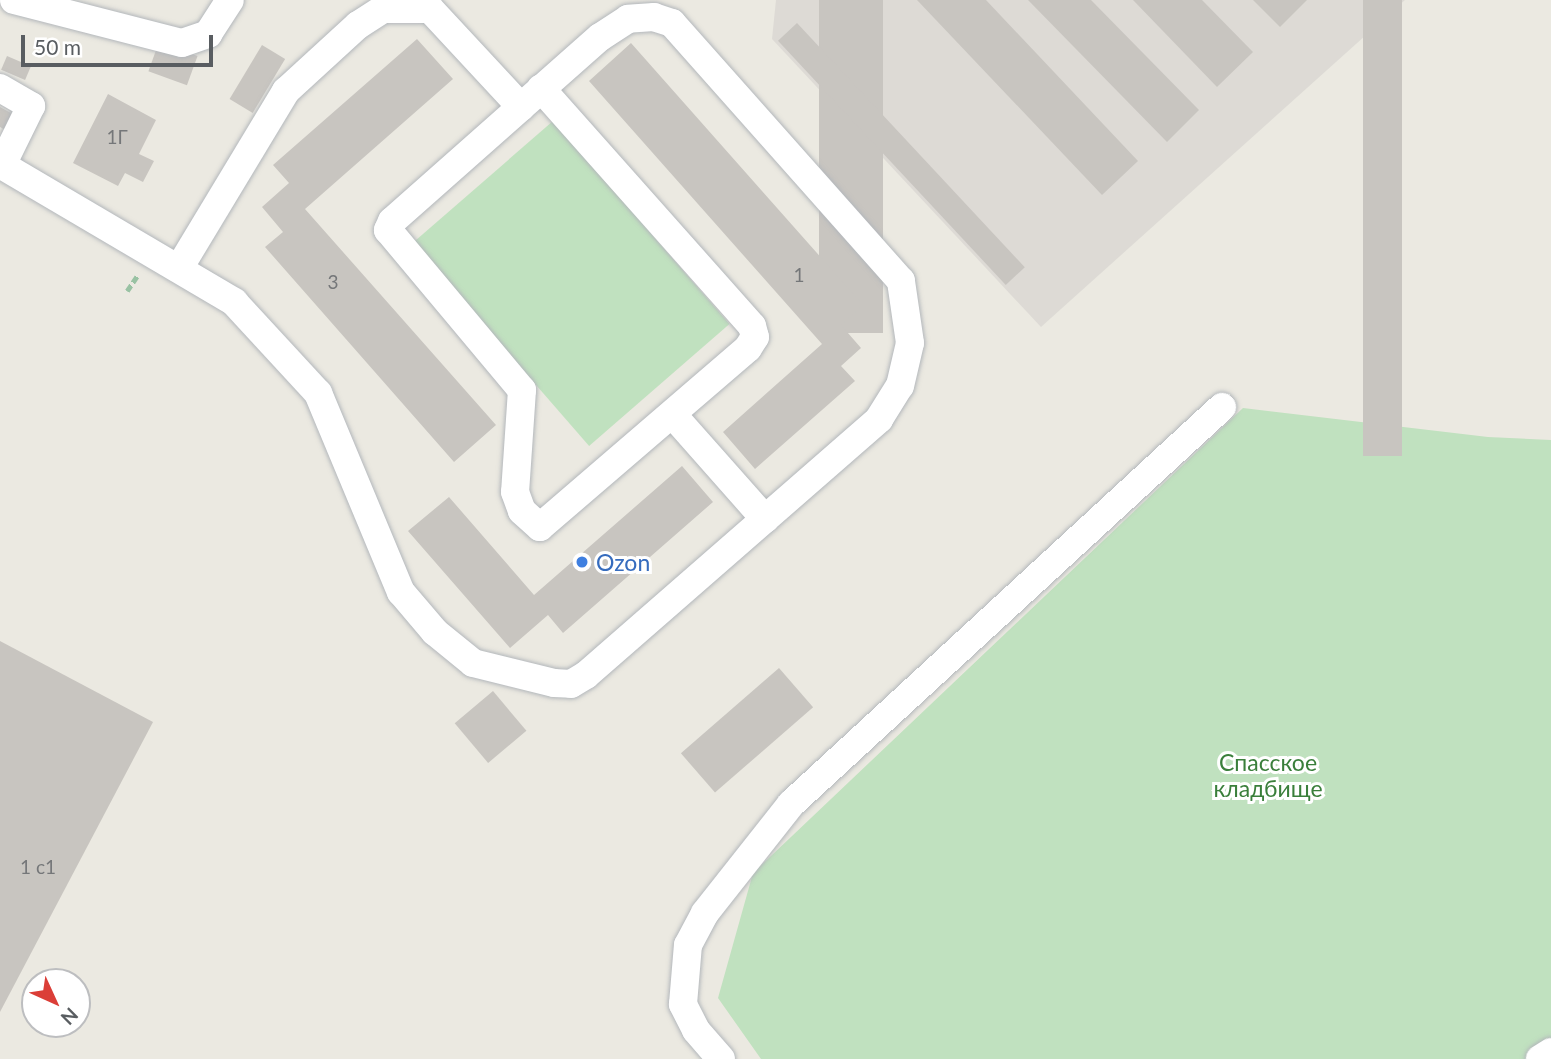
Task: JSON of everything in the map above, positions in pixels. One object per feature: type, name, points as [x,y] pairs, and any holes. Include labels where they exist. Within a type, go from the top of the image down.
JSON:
[{"type":"lane","points":[[17,0],[181,43],[208,34],[230,0]]},
{"type":"lane","points":[[0,88],[31,106],[1,165],[180,267],[234,302],[318,393],[401,592],[435,632],[473,663],[571,684],[765,519],[892,405],[909,343],[901,281],[672,23],[654,17],[628,19],[600,37],[531,98],[392,221],[388,230],[522,390],[515,492],[522,511],[540,527],[549,524],[748,348],[755,337],[752,326],[531,98],[430,9],[384,4],[286,91],[180,267]]},
{"type":"lane","points":[[721,1059],[696,1030],[683,1004],[688,945],[705,913],[791,804],[1222,407]]},
{"type":"lane","points":[[673,415],[765,519]]},
{"type":"lane","points":[[1540,1059],[1551,1052]]},
{"type":"shaded area","points":[[776,0],[1405,0],[1041,327],[772,39]]},
{"type":"green space","points":[[553,121],[729,324],[589,446],[413,243]]},
{"type":"green space","name":"Спасское кладбище","points":[[1243,408],[1488,437],[1551,440],[1551,1059],[761,1059],[718,998],[753,873]]},
{"type":"building","points":[[819,0],[883,0],[883,333],[819,333]]},
{"type":"building","points":[[917,0],[986,0],[1138,161],[1102,195]]},
{"type":"building","points":[[1028,0],[1091,0],[1199,110],[1167,142]]},
{"type":"building","points":[[1133,0],[1202,0],[1253,52],[1217,87]]},
{"type":"building","points":[[1253,0],[1307,0],[1280,27]]},
{"type":"building","points":[[1363,0],[1402,0],[1402,456],[1363,456]]},
{"type":"building","points":[[797,23],[1025,267],[1006,285],[778,41]]},
{"type":"building","points":[[417,39],[453,79],[305,209],[496,425],[454,462],[265,247],[283,232],[262,207],[289,183],[273,165]]},
{"type":"building","points":[[159,42],[198,56],[187,85],[148,71]]},
{"type":"building","points":[[631,43],[863,305],[841,325],[861,348],[841,366],[855,381],[755,469],[723,432],[822,344],[589,81]]},
{"type":"building","points":[[262,45],[285,59],[253,113],[230,99]]},
{"type":"building","points":[[7,56],[31,66],[25,80],[1,70]]},
{"type":"building","points":[[108,94],[156,120],[139,154],[154,161],[143,182],[125,173],[118,186],[73,163]]},
{"type":"building","points":[[0,107],[18,117],[9,132],[0,127]]},
{"type":"building","points":[[682,466],[713,502],[563,633],[548,615],[510,648],[408,531],[449,497],[534,595]]},
{"type":"building","points":[[0,641],[153,722],[0,1012]]},
{"type":"building","points":[[779,668],[813,707],[715,793],[681,753]]},
{"type":"building","points":[[493,691],[526,731],[488,763],[455,723]]},
{"type":"place","name":"Ozon","points":[[582,562]]}]
